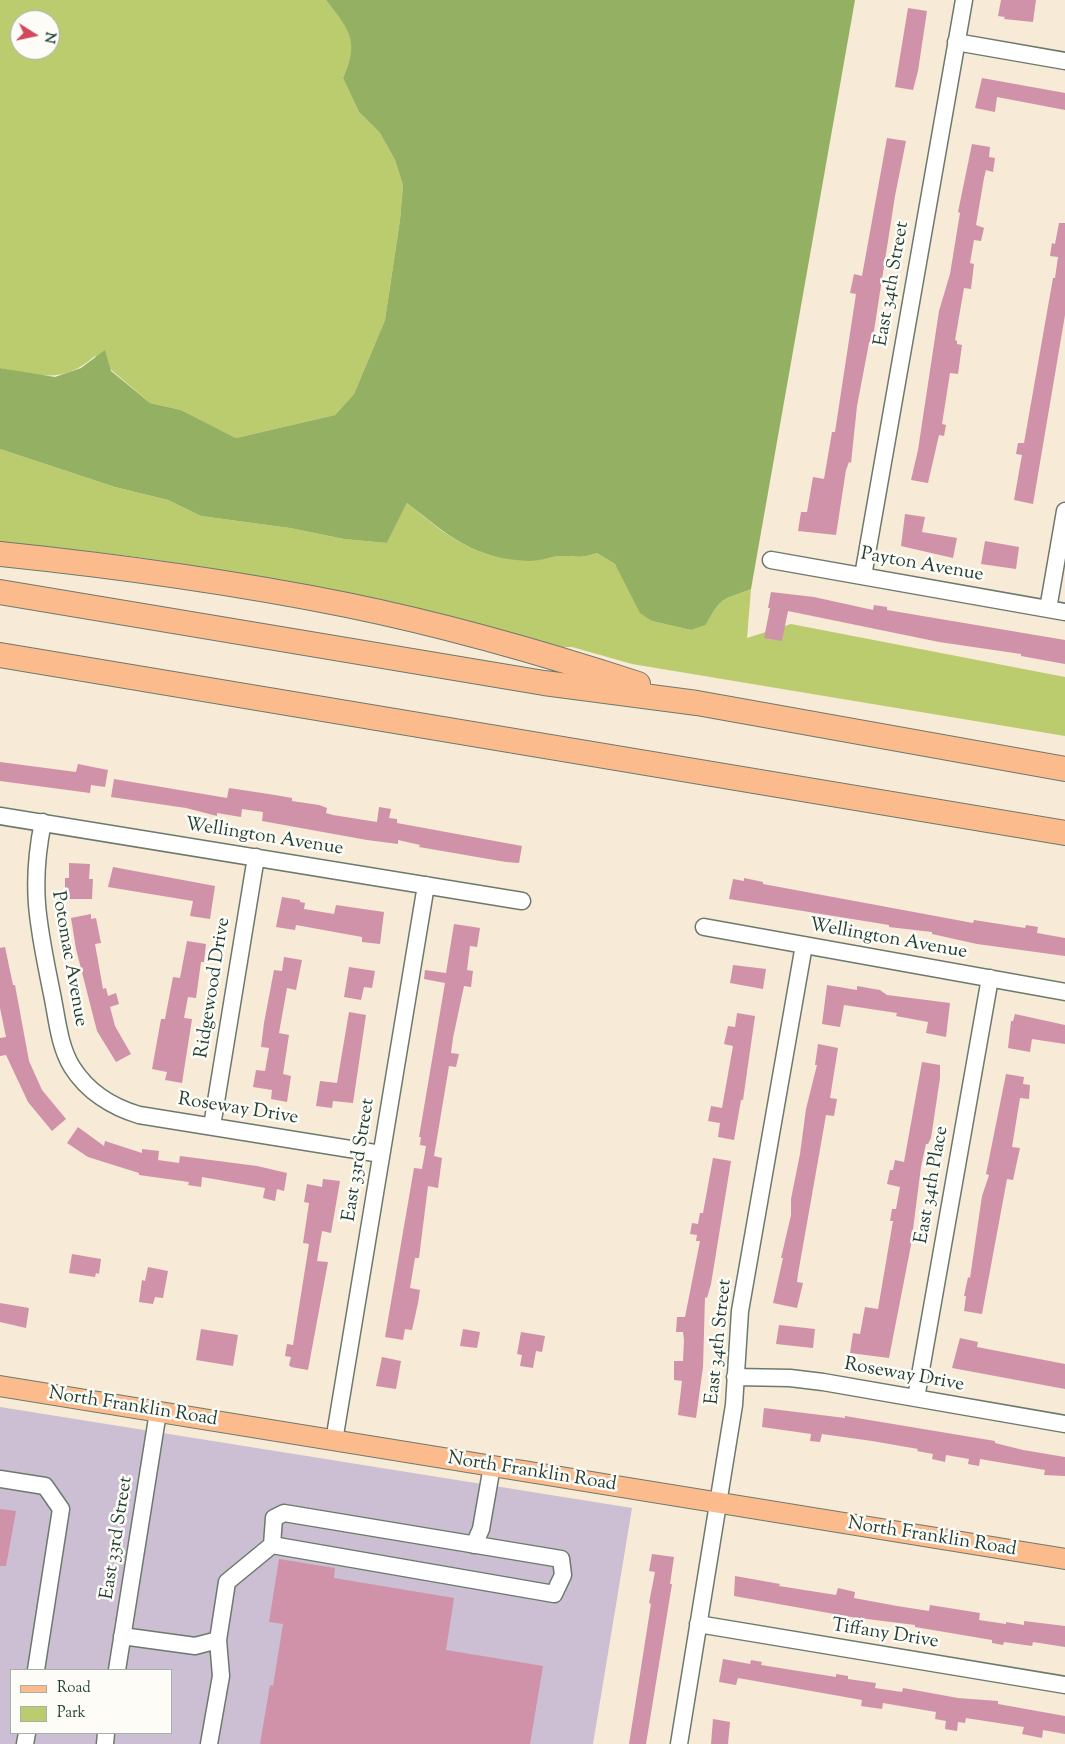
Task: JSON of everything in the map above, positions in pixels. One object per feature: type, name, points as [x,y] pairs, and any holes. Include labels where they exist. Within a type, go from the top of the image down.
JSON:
[{"type":"highway","points":[[0,554],[149,571],[347,605],[549,655],[697,703]]},
{"type":"highway","points":[[0,592],[535,681],[697,703],[1065,769]]},
{"type":"highway","points":[[0,655],[1065,833]]},
{"type":"main road","name":"North Franklin Road","points":[[0,1386],[1065,1559]]},
{"type":"street","name":"East 34th Street","points":[[863,576],[964,0]]},
{"type":"street","points":[[956,42],[1065,61]]},
{"type":"street","points":[[1048,609],[1065,511]]},
{"type":"street","name":"Payton Avenue","points":[[771,560],[1065,612]]},
{"type":"street","name":"Wellington Avenue","points":[[0,816],[522,901]]},
{"type":"street","name":"Potomac Avenue","points":[[43,822],[36,860],[35,898],[38,930],[60,1036],[66,1055],[76,1073],[95,1092]]},
{"type":"street","name":"Ridgewood Drive","points":[[212,1126],[256,857]]},
{"type":"street","name":"East 33rd Street","points":[[334,1441],[426,885]]},
{"type":"street","name":"Wellington Avenue","points":[[704,927],[1065,992]]},
{"type":"street","name":"East 34th Street","points":[[679,1744],[734,1406],[740,1311],[804,945]]},
{"type":"street","name":"East 34th Place","points":[[916,1398],[990,978]]},
{"type":"street","name":"Roseway Drive","points":[[95,1092],[113,1105],[133,1113],[381,1154]]},
{"type":"street","name":"Roseway Drive","points":[[735,1377],[803,1379],[1065,1424]]},
{"type":"street","name":"East 33rd Street","points":[[116,1669],[158,1412]]},
{"type":"street","points":[[474,1545],[481,1529],[492,1466]]},
{"type":"street","points":[[0,1478],[45,1486],[61,1509],[36,1669]]},
{"type":"street","points":[[208,1744],[221,1676],[218,1640],[227,1582],[272,1545],[274,1518],[284,1513],[561,1559],[564,1575],[554,1594],[272,1545]]},
{"type":"street","name":"Tiffany Drive","points":[[698,1624],[1065,1685]]},
{"type":"street","points":[[122,1636],[195,1646],[218,1640]]},
{"type":"shaded area","points":[[0,1407],[632,1508],[593,1744],[0,1744]]},
{"type":"green space","points":[[0,0],[326,0],[350,36],[351,54],[343,78],[359,112],[380,133],[395,160],[403,185],[400,220],[385,320],[354,394],[335,415],[236,438],[181,410],[150,403],[95,356],[72,371],[50,376],[0,368]]},
{"type":"green space","points":[[326,0],[855,0],[751,589],[728,598],[719,604],[706,625],[691,630],[652,621],[640,613],[615,564],[597,553],[583,557],[559,556],[529,561],[492,556],[449,535],[407,503],[387,543],[344,539],[290,528],[201,516],[168,500],[115,487],[0,449],[0,368],[55,377],[81,368],[105,350],[111,371],[150,403],[181,410],[236,438],[335,415],[354,394],[385,320],[400,220],[403,185],[395,160],[380,133],[359,112],[343,78],[351,54],[350,36]]},
{"type":"green space","points":[[0,449],[115,487],[168,500],[201,516],[290,528],[344,539],[387,543],[407,503],[435,526],[462,544],[492,555],[509,559],[533,560],[559,556],[583,557],[597,553],[615,564],[652,621],[691,630],[706,625],[715,609],[724,600],[751,589],[747,638],[791,624],[1065,677],[1065,736],[632,664],[408,606],[268,578],[179,563],[0,542]]},
{"type":"building","points":[[1001,0],[1036,0],[1033,22],[1004,19],[1005,17],[998,16]]},
{"type":"building","points":[[908,8],[927,11],[918,71],[913,90],[895,87]]},
{"type":"building","points":[[982,78],[1065,93],[1065,110],[997,97],[995,112],[975,108]]},
{"type":"building","points":[[887,138],[906,141],[895,196],[873,337],[869,343],[857,406],[851,463],[849,462],[846,470],[836,535],[798,531],[801,512],[807,512],[813,477],[824,479],[832,432],[835,432],[856,294],[850,293],[854,274],[862,276]]},
{"type":"building","points":[[972,144],[990,147],[989,157],[995,158],[993,172],[986,170],[984,178],[976,225],[984,228],[981,241],[974,240],[970,263],[974,264],[971,289],[964,288],[955,340],[957,344],[962,345],[958,374],[950,373],[942,424],[946,425],[944,436],[939,435],[928,483],[911,480],[918,450],[939,311],[950,274],[960,213],[958,212]]},
{"type":"building","points":[[1059,223],[1065,223],[1065,315],[1033,504],[1014,500],[1022,455],[1016,454],[1018,443],[1024,443],[1053,278],[1055,278],[1058,257],[1050,256],[1052,243],[1055,244]]},
{"type":"building","points":[[905,514],[925,517],[922,532],[957,538],[953,558],[901,546]]},
{"type":"building","points":[[985,541],[1019,547],[1016,569],[981,564]]},
{"type":"building","points":[[771,592],[814,597],[873,610],[874,605],[887,607],[887,610],[1065,640],[1065,664],[1021,656],[1021,654],[939,642],[788,611],[782,641],[764,638]]},
{"type":"building","points":[[0,762],[76,772],[78,764],[108,770],[105,787],[91,785],[90,793],[0,781]]},
{"type":"building","points":[[114,779],[227,798],[229,788],[275,795],[292,798],[292,801],[319,805],[327,808],[326,813],[333,815],[377,822],[379,807],[391,809],[389,818],[397,819],[397,823],[522,846],[519,863],[419,847],[420,845],[398,840],[398,844],[367,840],[262,821],[263,812],[242,809],[241,817],[217,813],[217,816],[186,808],[111,797]]},
{"type":"building","points":[[69,863],[90,864],[89,879],[93,879],[92,899],[68,899],[68,891],[65,891],[65,878],[69,878]]},
{"type":"building","points":[[113,867],[215,886],[210,919],[190,916],[193,901],[108,887]]},
{"type":"building","points":[[744,878],[763,882],[763,884],[973,923],[974,920],[1025,928],[1026,925],[1038,927],[1037,933],[1065,938],[1065,956],[977,944],[932,934],[932,932],[889,927],[889,925],[729,899],[733,879],[744,881]]},
{"type":"building","points":[[282,897],[300,900],[300,902],[305,903],[304,909],[334,914],[336,905],[384,912],[380,944],[362,942],[362,937],[296,925],[295,930],[276,927]]},
{"type":"building","points":[[91,914],[91,919],[96,918],[101,943],[95,944],[103,989],[106,988],[108,996],[116,993],[119,1004],[110,1007],[115,1026],[131,1054],[116,1062],[97,1031],[76,949],[71,918]]},
{"type":"building","points":[[454,924],[480,928],[477,947],[470,946],[467,970],[473,971],[471,987],[464,986],[453,1038],[451,1053],[459,1054],[456,1067],[449,1066],[434,1156],[442,1158],[438,1188],[428,1186],[419,1258],[415,1258],[410,1288],[420,1290],[418,1303],[412,1330],[405,1329],[403,1340],[385,1337],[414,1168],[422,1169],[426,1146],[420,1145],[421,1137],[419,1137],[445,983],[424,979],[425,970],[446,973]]},
{"type":"building","points":[[187,941],[206,944],[204,962],[201,962],[196,998],[188,997],[184,1018],[192,1019],[182,1083],[165,1080],[167,1072],[152,1069],[161,1019],[165,1019],[173,977],[180,978]]},
{"type":"building","points":[[5,947],[13,985],[15,985],[29,1061],[42,1090],[66,1119],[52,1131],[28,1102],[6,1055],[0,1056],[0,1038],[6,1037],[0,1008],[0,948]]},
{"type":"building","points":[[284,957],[302,960],[296,990],[287,988],[279,1033],[289,1035],[283,1074],[291,1076],[287,1102],[271,1099],[272,1090],[253,1087],[256,1070],[265,1071],[269,1048],[261,1047],[264,1023],[274,970],[282,971]]},
{"type":"building","points":[[733,965],[766,969],[763,989],[730,983]]},
{"type":"building","points":[[349,967],[375,971],[372,988],[364,987],[361,1000],[344,997]]},
{"type":"building","points":[[827,985],[857,990],[857,986],[880,990],[887,995],[950,1003],[946,1037],[926,1033],[928,1022],[896,1016],[897,1013],[844,1005],[840,1027],[822,1024]]},
{"type":"building","points":[[349,1012],[366,1015],[353,1103],[333,1101],[332,1108],[316,1106],[320,1081],[337,1083]]},
{"type":"building","points":[[737,1013],[755,1016],[743,1100],[741,1100],[734,1140],[718,1137],[720,1123],[708,1121],[711,1106],[722,1108],[733,1046],[724,1044],[728,1026],[735,1027]]},
{"type":"building","points":[[1015,1014],[1065,1025],[1065,1044],[1032,1039],[1030,1052],[1008,1048],[1011,1021],[1013,1021]]},
{"type":"building","points":[[818,1044],[838,1048],[830,1098],[837,1099],[834,1116],[826,1115],[798,1274],[797,1282],[803,1283],[797,1308],[773,1303],[791,1215],[791,1199],[806,1109],[817,1065],[815,1065]]},
{"type":"building","points":[[922,1062],[940,1065],[940,1078],[931,1138],[928,1144],[926,1144],[921,1167],[911,1245],[889,1358],[850,1353],[853,1333],[860,1334],[865,1307],[878,1309],[893,1221],[890,1221],[892,1209],[896,1209],[900,1187],[887,1184],[890,1170],[893,1170],[895,1160],[904,1162]]},
{"type":"building","points":[[1006,1074],[1024,1077],[1023,1084],[1030,1085],[1029,1099],[1020,1098],[1012,1147],[1020,1148],[1013,1180],[1007,1179],[982,1314],[964,1311],[966,1296],[964,1296],[968,1277],[970,1278],[982,1196],[989,1175],[986,1174]]},
{"type":"building","points":[[78,1127],[104,1146],[105,1141],[142,1153],[142,1149],[159,1151],[158,1160],[179,1163],[180,1156],[257,1166],[287,1173],[284,1191],[277,1189],[275,1201],[263,1198],[265,1188],[202,1177],[201,1187],[188,1185],[189,1182],[139,1175],[139,1173],[88,1157],[67,1143]]},
{"type":"building","points":[[713,1158],[731,1161],[711,1284],[707,1298],[705,1297],[703,1367],[696,1418],[678,1415],[682,1381],[674,1380],[674,1361],[683,1361],[683,1332],[676,1332],[677,1317],[685,1317],[700,1241],[696,1241],[697,1235],[690,1234],[692,1223],[698,1224],[700,1213],[703,1213]]},
{"type":"building","points":[[323,1179],[340,1181],[331,1233],[322,1231],[317,1261],[328,1262],[308,1370],[291,1367],[289,1365],[291,1357],[285,1356],[287,1344],[293,1345],[309,1244],[303,1243],[309,1203],[304,1202],[307,1184],[322,1187]]},
{"type":"building","points":[[72,1254],[101,1259],[99,1274],[96,1273],[95,1277],[69,1273]]},
{"type":"building","points":[[148,1267],[168,1271],[163,1298],[155,1297],[153,1304],[139,1302],[142,1280],[145,1281]]},
{"type":"building","points":[[0,1303],[29,1308],[26,1328],[0,1322]]},
{"type":"building","points":[[779,1325],[815,1329],[813,1348],[776,1344]]},
{"type":"building","points":[[201,1329],[238,1335],[233,1366],[196,1360]]},
{"type":"building","points":[[463,1329],[480,1332],[477,1348],[460,1346]]},
{"type":"building","points":[[521,1332],[545,1336],[542,1352],[536,1351],[533,1368],[520,1366],[522,1355],[517,1354]]},
{"type":"building","points":[[960,1338],[978,1342],[977,1347],[1065,1364],[1065,1389],[952,1368]]},
{"type":"building","points":[[382,1357],[401,1361],[396,1389],[376,1386]]},
{"type":"building","points":[[764,1408],[845,1418],[845,1416],[995,1441],[995,1443],[1023,1450],[1065,1457],[1065,1476],[1044,1475],[1045,1470],[980,1459],[979,1466],[968,1464],[969,1459],[946,1455],[945,1462],[932,1459],[933,1454],[917,1451],[918,1449],[822,1434],[820,1442],[810,1441],[811,1434],[762,1427]]},
{"type":"building","points":[[0,1509],[16,1511],[6,1566],[0,1566]]},
{"type":"building","points":[[652,1554],[674,1557],[670,1584],[672,1584],[646,1744],[629,1744],[655,1572],[649,1571]]},
{"type":"building","points":[[279,1559],[335,1568],[334,1578],[454,1598],[446,1650],[543,1666],[530,1744],[260,1744],[270,1685],[273,1686],[283,1624],[269,1622]]},
{"type":"building","points":[[735,1576],[780,1584],[779,1586],[836,1595],[838,1588],[855,1592],[854,1598],[929,1611],[930,1605],[980,1613],[979,1620],[1024,1625],[1024,1621],[1065,1626],[1065,1647],[1033,1642],[1032,1646],[1004,1642],[1003,1645],[992,1643],[992,1640],[915,1627],[915,1625],[851,1617],[734,1596]]},
{"type":"building","points":[[723,1659],[750,1664],[751,1660],[762,1662],[761,1665],[836,1677],[836,1674],[848,1676],[848,1679],[876,1683],[875,1688],[902,1692],[903,1688],[958,1698],[998,1701],[998,1704],[1065,1716],[1065,1734],[1043,1730],[1042,1738],[1022,1734],[1024,1727],[966,1718],[965,1723],[958,1722],[957,1731],[945,1729],[946,1721],[935,1719],[936,1712],[883,1703],[882,1709],[861,1706],[862,1700],[738,1678],[736,1685],[719,1682]]},
{"type":"building","points":[[713,1719],[730,1722],[728,1744],[711,1744]]}]
